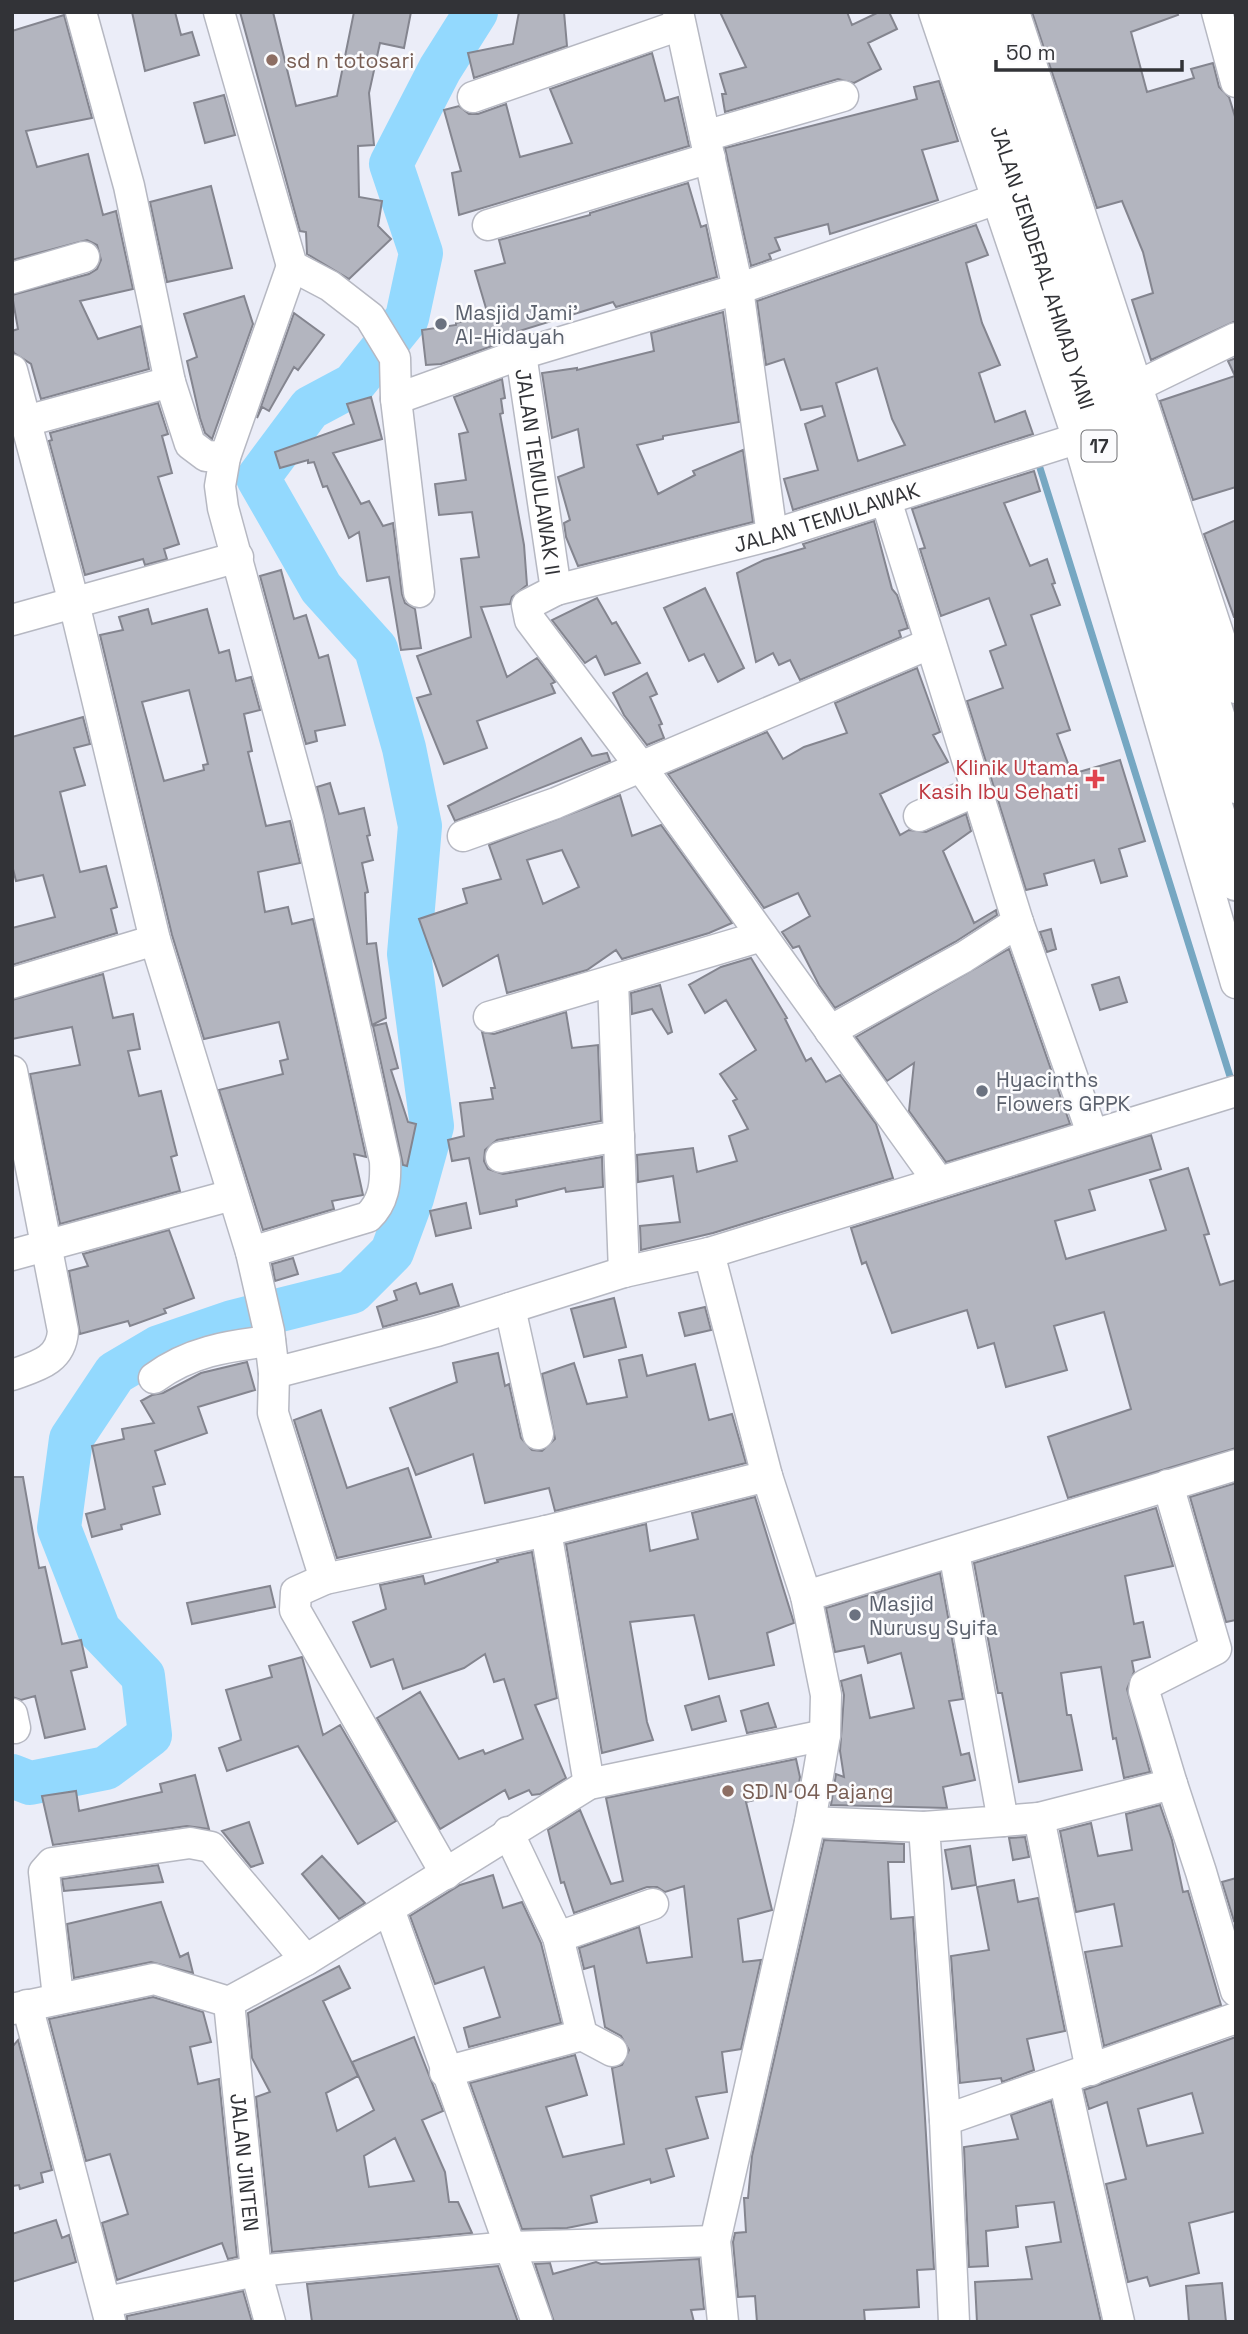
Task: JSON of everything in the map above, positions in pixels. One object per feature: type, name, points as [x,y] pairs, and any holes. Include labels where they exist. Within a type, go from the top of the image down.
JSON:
[{"type":"highway","name":"JALAN JENDERAL AHMAD YANI","points":[[961,12],[974,95],[1031,183],[1105,325],[1127,391],[1213,617],[1235,777]]},
{"type":"highway","name":"JALAN JENDERAL AHMAD YANI","points":[[988,12],[1016,55],[1046,314],[1142,613],[1210,847],[1236,881]]},
{"type":"street","points":[[81,12],[129,186],[170,382],[190,444],[206,456],[225,457]]},
{"type":"street","points":[[219,12],[292,266],[225,457],[220,486],[308,819],[385,1161],[386,1178],[376,1210],[368,1217],[251,1252]]},
{"type":"street","points":[[934,12],[974,95]]},
{"type":"street","points":[[1014,12],[1016,55]]},
{"type":"street","points":[[1217,12],[1236,82]]},
{"type":"street","points":[[473,97],[679,19],[738,289],[772,535]]},
{"type":"street","points":[[488,225],[843,96]]},
{"type":"street","points":[[396,399],[521,354],[738,289],[962,211],[1031,183]]},
{"type":"street","points":[[12,278],[84,257]]},
{"type":"street","points":[[292,266],[330,286],[370,317],[395,358],[396,399],[419,592]]},
{"type":"street","points":[[1127,391],[1236,338]]},
{"type":"street","name":"JALAN TEMULAWAK II","points":[[521,354],[556,590]]},
{"type":"street","points":[[12,370],[74,603],[155,940],[251,1252],[269,1336],[274,1373],[274,1413],[325,1579]]},
{"type":"street","points":[[26,421],[170,382]]},
{"type":"street","name":"JALAN TEMULAWAK","points":[[641,767],[530,620],[527,605],[556,590],[772,535],[1086,436]]},
{"type":"street","points":[[886,500],[1018,922],[1092,1133]]},
{"type":"street","points":[[12,620],[238,557]]},
{"type":"street","points":[[1213,617],[1236,688]]},
{"type":"street","points":[[463,836],[556,803],[929,644]]},
{"type":"street","points":[[641,767],[938,1181]]},
{"type":"street","points":[[919,816],[976,791]]},
{"type":"street","points":[[1210,847],[1236,983]]},
{"type":"street","points":[[830,1031],[964,957],[1018,922]]},
{"type":"street","points":[[489,1017],[762,936]]},
{"type":"street","points":[[12,983],[155,940]]},
{"type":"street","points":[[613,981],[624,1272]]},
{"type":"street","points":[[12,1071],[47,1245],[62,1341],[51,1359],[12,1375]]},
{"type":"street","points":[[274,1373],[437,1331],[624,1272],[709,1253],[1231,1092]]},
{"type":"street","points":[[501,1157],[619,1136]]},
{"type":"street","points":[[12,1255],[232,1195]]},
{"type":"street","points":[[709,1253],[767,1476],[806,1596],[824,1685],[825,1735],[810,1822],[715,2241],[723,2322]]},
{"type":"street","points":[[510,1308],[538,1434]]},
{"type":"street","points":[[154,1378],[169,1367],[207,1351],[269,1336]]},
{"type":"street","points":[[806,1596],[1236,1465]]},
{"type":"street","points":[[446,1874],[295,1610],[296,1592],[325,1579],[546,1531],[767,1476]]},
{"type":"street","points":[[1168,1485],[1226,1646],[1145,1685],[1144,1691],[1236,1991]]},
{"type":"street","points":[[546,1531],[589,1784]]},
{"type":"street","points":[[954,1552],[1003,1821]]},
{"type":"street","points":[[715,2241],[509,2247],[256,2271],[108,2312],[20,2007],[153,1979],[229,2002],[306,1960],[589,1784],[825,1735]]},
{"type":"street","points":[[810,1822],[924,1827],[1039,1818],[1172,1784]]},
{"type":"street","points":[[1039,1818],[1119,2322]]},
{"type":"street","points":[[924,1827],[945,2120],[954,2322]]},
{"type":"street","points":[[509,1832],[558,1937],[582,2035]]},
{"type":"street","points":[[58,1997],[44,1872],[52,1863],[190,1843],[211,1847],[306,1960]]},
{"type":"street","points":[[558,1937],[653,1904]]},
{"type":"street","points":[[389,1909],[445,2072],[537,2322]]},
{"type":"street","name":"JALAN JINTEN","points":[[229,2002],[256,2271],[270,2322]]},
{"type":"street","points":[[945,2120],[1236,2018]]},
{"type":"street","points":[[445,2072],[582,2035],[612,2051]]},
{"type":"building","points":[[132,12],[175,12],[181,35],[192,32],[199,55],[145,71]]},
{"type":"building","points":[[240,12],[273,12],[296,106],[337,96],[354,12],[411,12],[404,48],[380,43],[369,93],[374,145],[358,146],[359,197],[382,201],[378,226],[391,239],[349,279],[307,254],[306,232],[300,231]]},
{"type":"building","points":[[519,12],[564,12],[567,46],[474,78],[468,53],[513,44]]},
{"type":"building","points":[[720,12],[847,12],[852,25],[879,12],[889,12],[897,29],[868,43],[881,69],[854,83],[838,79],[725,112],[722,94],[726,94],[720,74],[746,67]]},
{"type":"building","points":[[1032,12],[1177,12],[1178,15],[1131,32],[1147,92],[1194,78],[1191,69],[1213,63],[1219,87],[1229,97],[1236,120],[1236,321],[1151,360],[1132,300],[1153,293],[1143,252],[1122,201],[1097,208]]},
{"type":"building","points":[[64,15],[92,118],[26,131],[37,167],[88,154],[103,215],[116,211],[133,289],[80,301],[98,339],[141,326],[149,369],[41,399],[31,364],[14,353],[12,348],[12,331],[18,329],[12,295],[89,274],[97,269],[101,260],[97,245],[87,240],[12,260],[12,31]]},
{"type":"building","points":[[652,53],[665,101],[678,97],[689,146],[459,215],[452,173],[461,171],[444,110],[459,106],[469,114],[478,114],[506,104],[520,157],[572,143],[550,89]]},
{"type":"building","points":[[939,81],[958,141],[922,150],[938,200],[830,234],[828,224],[775,238],[780,250],[769,254],[771,259],[751,266],[725,148],[917,99],[914,87]]},
{"type":"building","points":[[224,95],[235,135],[205,143],[194,103]]},
{"type":"building","points":[[688,183],[701,227],[706,225],[717,277],[616,307],[613,302],[503,336],[504,342],[441,364],[426,365],[422,330],[456,325],[488,315],[475,271],[505,263],[499,240],[590,215]]},
{"type":"building","points":[[211,186],[232,268],[167,282],[150,202]]},
{"type":"building","points":[[976,225],[988,255],[966,263],[982,323],[1000,365],[979,373],[995,422],[1025,411],[1033,434],[793,510],[784,479],[818,470],[805,424],[825,416],[822,406],[801,410],[784,359],[766,365],[757,301]],"holes":[[[877,368],[892,419],[905,445],[858,461],[836,383]]]},
{"type":"building","points":[[244,296],[253,324],[212,439],[205,433],[200,418],[187,361],[197,357],[184,314]]},
{"type":"building","points":[[723,312],[739,422],[663,436],[663,439],[637,445],[658,494],[695,475],[693,471],[743,450],[753,522],[578,566],[566,537],[564,523],[570,520],[558,477],[584,467],[578,429],[552,438],[542,373],[577,370],[654,351],[651,333]]},
{"type":"building","points":[[294,313],[324,335],[298,370],[294,367],[269,411],[262,407],[257,418]]},
{"type":"building","points":[[1236,358],[1236,487],[1193,500],[1160,401],[1235,376],[1228,361]]},
{"type":"building","points":[[502,379],[505,398],[501,399],[503,413],[500,414],[524,545],[527,585],[512,597],[510,604],[481,607],[507,677],[537,658],[555,682],[551,684],[555,693],[477,721],[487,748],[444,764],[417,698],[431,694],[417,656],[471,637],[461,559],[479,557],[472,512],[439,515],[435,484],[466,480],[459,434],[468,432],[454,397]]},
{"type":"building","points":[[371,397],[382,439],[333,453],[361,504],[369,501],[383,526],[393,523],[402,594],[405,603],[415,609],[421,648],[401,650],[389,577],[367,581],[359,532],[349,538],[327,486],[323,487],[314,462],[308,463],[308,460],[280,468],[275,452],[354,424],[347,404]]},
{"type":"building","points":[[158,403],[168,434],[162,436],[172,473],[158,477],[179,544],[164,549],[167,559],[145,565],[143,559],[85,575],[49,441],[52,440],[50,433]]},
{"type":"building","points":[[1034,471],[1040,491],[1004,503],[1030,566],[1047,559],[1055,583],[1052,584],[1060,605],[1031,615],[1070,730],[1057,734],[1072,774],[1120,760],[1145,841],[1119,849],[1127,876],[1101,883],[1094,860],[1044,874],[1047,885],[1026,890],[967,701],[1003,688],[990,651],[1006,645],[989,598],[941,616],[920,549],[925,548],[912,509]]},
{"type":"building","points":[[1236,520],[1236,617],[1234,617],[1204,534]]},
{"type":"building","points":[[874,521],[892,589],[897,595],[908,628],[899,631],[901,637],[800,680],[790,660],[779,665],[773,653],[756,662],[737,573],[764,560],[805,548],[803,544]]},
{"type":"building","points":[[281,570],[294,619],[306,615],[319,658],[328,655],[345,725],[315,731],[317,741],[306,744],[260,576]]},
{"type":"building","points":[[705,588],[744,668],[718,682],[704,654],[689,661],[664,608]]},
{"type":"building","points":[[597,598],[612,624],[616,622],[640,663],[605,675],[596,656],[585,663],[552,620]]},
{"type":"building","points":[[148,609],[152,624],[207,609],[219,653],[229,650],[236,681],[251,677],[260,710],[244,714],[252,751],[248,752],[266,826],[290,821],[300,863],[258,872],[265,912],[288,907],[292,924],[313,919],[366,1157],[354,1154],[363,1195],[332,1201],[334,1209],[263,1230],[219,1090],[283,1074],[280,1061],[288,1059],[279,1022],[204,1039],[172,935],[100,635],[123,630],[119,617]],"holes":[[[189,690],[208,764],[203,765],[204,770],[164,781],[142,702]]]},
{"type":"building","points":[[917,668],[940,732],[933,735],[948,762],[880,794],[900,835],[909,830],[926,832],[966,814],[971,831],[943,851],[974,923],[996,910],[997,915],[955,942],[835,1008],[819,985],[799,946],[793,948],[782,932],[810,916],[798,893],[764,908],[668,774],[767,732],[783,759],[804,747],[847,733],[835,703]]},
{"type":"building","points":[[647,673],[657,694],[650,697],[662,724],[659,725],[664,738],[647,745],[624,715],[613,693]]},
{"type":"building","points":[[83,717],[90,744],[74,748],[85,785],[60,792],[80,872],[106,866],[117,907],[111,909],[117,933],[12,965],[12,928],[55,917],[43,875],[16,881],[12,865],[12,737]]},
{"type":"building","points":[[581,738],[592,756],[607,753],[610,761],[455,821],[448,806]]},
{"type":"building","points":[[330,783],[339,814],[364,808],[370,835],[367,836],[373,860],[362,863],[368,892],[365,893],[367,944],[376,943],[386,1018],[372,1025],[317,787]]},
{"type":"building","points":[[620,795],[632,836],[661,825],[732,923],[709,933],[622,959],[616,950],[587,970],[507,993],[498,955],[443,986],[419,919],[467,903],[463,889],[501,879],[489,845]],"holes":[[[562,850],[579,887],[543,904],[527,860]]]},
{"type":"building","points":[[1051,929],[1056,949],[1047,952],[1040,932]]},
{"type":"building","points":[[1009,949],[1070,1124],[946,1162],[909,1111],[914,1063],[887,1081],[856,1037]]},
{"type":"building","points":[[751,958],[787,1018],[785,1019],[806,1061],[811,1058],[826,1082],[840,1075],[876,1124],[893,1178],[713,1233],[641,1250],[640,1226],[680,1222],[673,1176],[638,1182],[637,1155],[693,1148],[697,1172],[737,1161],[729,1136],[748,1129],[733,1101],[737,1099],[720,1074],[756,1050],[726,1000],[705,1013],[689,985],[721,967]]},
{"type":"building","points":[[103,974],[113,1018],[133,1014],[140,1049],[128,1051],[139,1096],[161,1091],[177,1155],[171,1157],[180,1191],[60,1224],[30,1074],[80,1065],[72,1027],[12,1039],[12,1000]]},
{"type":"building","points":[[1119,977],[1127,1002],[1100,1010],[1092,985]]},
{"type":"building","points":[[660,985],[672,1032],[668,1034],[652,1009],[632,1014],[631,993]]},
{"type":"building","points":[[566,1012],[572,1048],[598,1045],[601,1121],[497,1140],[485,1150],[484,1161],[488,1169],[503,1174],[602,1157],[603,1187],[566,1192],[565,1188],[516,1200],[517,1206],[480,1214],[469,1158],[452,1161],[448,1140],[464,1136],[460,1103],[493,1099],[491,1088],[495,1088],[482,1032],[494,1034]]},
{"type":"building","points":[[386,1023],[398,1068],[391,1070],[408,1122],[416,1124],[407,1166],[403,1165],[373,1026]]},
{"type":"building","points":[[1151,1135],[1161,1169],[1089,1190],[1095,1210],[1055,1221],[1066,1259],[1166,1230],[1150,1180],[1188,1168],[1209,1234],[1204,1235],[1220,1285],[1236,1280],[1236,1448],[1068,1498],[1048,1437],[1131,1409],[1104,1312],[1054,1326],[1067,1370],[1006,1387],[994,1343],[978,1348],[967,1310],[892,1333],[866,1262],[862,1264],[851,1228]]},
{"type":"building","points":[[466,1203],[471,1228],[436,1236],[430,1211]]},
{"type":"building","points":[[169,1230],[194,1298],[164,1309],[166,1313],[130,1326],[128,1321],[80,1334],[69,1271],[88,1266],[83,1254]]},
{"type":"building","points":[[293,1258],[298,1274],[275,1281],[272,1264]]},
{"type":"building","points":[[416,1283],[420,1294],[452,1284],[459,1306],[383,1327],[377,1307],[397,1300],[394,1291]]},
{"type":"building","points":[[614,1298],[626,1347],[584,1357],[571,1309]]},
{"type":"building","points":[[705,1307],[711,1330],[685,1336],[679,1313]]},
{"type":"building","points":[[498,1353],[505,1386],[509,1384],[521,1438],[532,1450],[542,1451],[555,1439],[542,1374],[574,1363],[587,1404],[627,1397],[619,1360],[642,1355],[647,1376],[695,1364],[709,1420],[732,1414],[746,1463],[555,1511],[549,1488],[485,1503],[473,1454],[416,1475],[390,1408],[457,1382],[453,1363]]},
{"type":"building","points":[[247,1362],[255,1390],[198,1407],[207,1433],[155,1451],[165,1484],[153,1487],[160,1514],[92,1537],[86,1514],[105,1509],[92,1446],[124,1439],[122,1429],[154,1423],[141,1401],[152,1395],[163,1393],[201,1373]]},
{"type":"building","points":[[321,1410],[347,1488],[408,1468],[431,1537],[337,1558],[294,1420]]},
{"type":"building","points":[[12,1477],[23,1477],[39,1568],[45,1567],[62,1644],[81,1640],[87,1667],[71,1671],[85,1729],[45,1738],[35,1696],[21,1700],[12,1697]]},
{"type":"building","points":[[1236,1483],[1236,1620],[1226,1622],[1190,1497]]},
{"type":"building","points":[[755,1497],[794,1623],[767,1633],[774,1665],[709,1679],[694,1615],[630,1622],[647,1722],[653,1740],[602,1753],[566,1544],[646,1524],[650,1551],[698,1539],[692,1513]]},
{"type":"building","points":[[1156,1508],[1173,1566],[1125,1576],[1134,1624],[1143,1622],[1150,1657],[1132,1661],[1134,1672],[1127,1689],[1150,1772],[1124,1778],[1116,1738],[1113,1739],[1101,1667],[1061,1673],[1067,1715],[1071,1715],[1082,1770],[1019,1782],[1002,1693],[998,1693],[974,1563]]},
{"type":"building","points":[[532,1552],[557,1698],[535,1705],[566,1778],[540,1794],[532,1795],[529,1790],[509,1799],[505,1790],[440,1829],[377,1718],[420,1692],[459,1759],[483,1750],[485,1754],[523,1739],[504,1679],[494,1682],[485,1654],[464,1668],[403,1689],[393,1659],[371,1667],[353,1622],[386,1609],[380,1585],[423,1576],[425,1584],[498,1562],[497,1560]]},
{"type":"building","points":[[940,1573],[963,1699],[949,1701],[961,1755],[969,1753],[975,1780],[943,1787],[947,1808],[831,1805],[836,1774],[844,1777],[840,1751],[844,1695],[841,1681],[861,1675],[870,1718],[914,1708],[901,1653],[868,1663],[864,1646],[835,1652],[826,1608]]},
{"type":"building","points":[[270,1586],[275,1607],[192,1624],[187,1603]]},
{"type":"building","points":[[302,1657],[323,1735],[340,1725],[396,1821],[358,1844],[298,1746],[227,1771],[219,1748],[241,1740],[226,1690],[272,1677],[269,1666]]},
{"type":"building","points":[[719,1696],[726,1721],[692,1730],[685,1706]]},
{"type":"building","points":[[768,1703],[776,1727],[747,1733],[741,1711]]},
{"type":"building","points":[[796,1759],[800,1777],[798,1790],[746,1802],[772,1910],[738,1919],[743,1962],[761,1960],[741,2049],[722,2052],[727,2092],[696,2097],[708,2138],[666,2149],[674,2176],[651,2183],[650,2179],[591,2196],[597,2222],[567,2228],[522,2229],[470,2083],[575,2055],[587,2095],[546,2107],[563,2157],[624,2144],[612,2068],[622,2065],[629,2050],[621,2036],[605,2027],[594,1966],[584,1969],[579,1948],[639,1927],[647,1963],[692,1957],[684,1886],[665,1892],[657,1887],[647,1887],[574,1913],[564,1882],[561,1883],[548,1830],[580,1810],[611,1884],[623,1881],[606,1798]]},
{"type":"building","points":[[195,1775],[209,1829],[187,1826],[53,1845],[42,1796],[76,1791],[79,1811],[162,1792],[160,1784]]},
{"type":"building","points":[[1160,1805],[1172,1840],[1183,1892],[1188,1891],[1221,2005],[1104,2046],[1085,1952],[1122,1946],[1114,1904],[1076,1912],[1060,1831],[1091,1823],[1098,1856],[1132,1850],[1126,1814]]},
{"type":"building","points":[[249,1822],[263,1863],[251,1867],[222,1831]]},
{"type":"building","points":[[1025,1837],[1029,1857],[1013,1860],[1009,1838]]},
{"type":"building","points":[[824,1840],[904,1844],[904,1862],[888,1862],[891,1919],[913,1917],[934,2269],[917,2270],[919,2307],[864,2310],[865,2322],[757,2322],[755,2296],[738,2297],[733,2242],[735,2233],[746,2232],[744,2198],[748,2198],[752,2156]]},
{"type":"building","points":[[970,1846],[976,1885],[952,1889],[945,1850]]},
{"type":"building","points":[[322,1856],[365,1903],[339,1919],[302,1874]]},
{"type":"building","points":[[158,1865],[163,1882],[64,1891],[62,1879]]},
{"type":"building","points":[[493,1875],[503,1908],[522,1902],[541,1943],[561,2023],[469,2047],[464,2028],[500,2017],[484,1967],[435,1984],[410,1916],[460,1885]]},
{"type":"building","points":[[1236,1878],[1236,1920],[1234,1921],[1222,1882]]},
{"type":"building","points":[[1014,1880],[1018,1902],[1038,1898],[1065,2031],[1027,2039],[1034,2070],[1002,2082],[1001,2078],[960,2083],[951,1956],[989,1950],[977,1887]]},
{"type":"building","points":[[161,1902],[180,1957],[188,1953],[193,1973],[151,1962],[74,1978],[67,1924]]},
{"type":"building","points":[[339,1966],[350,1988],[323,2001],[358,2076],[326,2093],[337,2131],[374,2110],[352,2062],[414,2037],[443,2111],[422,2120],[445,2172],[449,2202],[458,2202],[472,2233],[272,2252],[256,2097],[270,2092],[252,2058],[248,2013]],"holes":[[[395,2138],[414,2181],[369,2187],[364,2156]]]},
{"type":"building","points":[[153,1997],[203,2012],[211,2042],[190,2047],[198,2084],[219,2079],[237,2257],[228,2259],[222,2243],[117,2280],[102,2223],[128,2214],[110,2154],[86,2161],[49,2019]]},
{"type":"building","points":[[1236,2037],[1236,2211],[1189,2223],[1199,2273],[1150,2286],[1147,2277],[1128,2282],[1106,2184],[1126,2179],[1107,2102],[1089,2109],[1084,2090]],"holes":[[[1192,2093],[1203,2133],[1147,2146],[1138,2109]]]},
{"type":"building","points":[[18,2040],[52,2170],[41,2173],[43,2182],[20,2189],[19,2185],[12,2186],[12,2047]]},
{"type":"building","points":[[1051,2101],[1101,2322],[977,2322],[975,2282],[1032,2279],[1026,2247],[1061,2242],[1054,2202],[1016,2206],[1018,2227],[986,2231],[988,2266],[969,2267],[964,2147],[1018,2139],[1011,2115]]},
{"type":"building","points":[[56,2220],[62,2238],[69,2235],[76,2262],[12,2282],[12,2234]]},
{"type":"building","points":[[699,2259],[704,2309],[691,2310],[694,2322],[554,2322],[535,2264],[550,2263],[553,2274],[596,2262],[601,2264]]},
{"type":"building","points":[[498,2266],[518,2322],[312,2322],[307,2284]]},
{"type":"building","points":[[1222,2283],[1226,2322],[1189,2322],[1186,2286]]},
{"type":"building","points":[[243,2291],[252,2322],[127,2322],[127,2316]]},
{"type":"waterway","points":[[12,1776],[30,1783],[106,1768],[150,1735],[143,1676],[99,1630],[59,1528],[71,1439],[115,1373],[159,1347],[232,1322],[352,1292],[392,1252],[412,1198],[432,1126],[409,954],[420,826],[404,748],[376,649],[321,588],[258,478],[310,408],[353,385],[407,318],[421,253],[391,164],[440,69],[476,12]]},
{"type":"waterway","points":[[1040,468],[1233,1086]]},
{"type":"place","name":"sd n totosari","points":[[272,60]]},
{"type":"place","name":"Masjid Jami' Al-Hidayah","points":[[441,324]]},
{"type":"place","name":"Klinik Utama Kasih Ibu Sehati","points":[[1095,779]]},
{"type":"place","name":"Hyacinths Flowers GPPK","points":[[982,1091]]},
{"type":"place","name":"Masjid Nurusy Syifa","points":[[855,1615]]},
{"type":"place","name":"SD N 04 Pajang","points":[[728,1791]]}]
